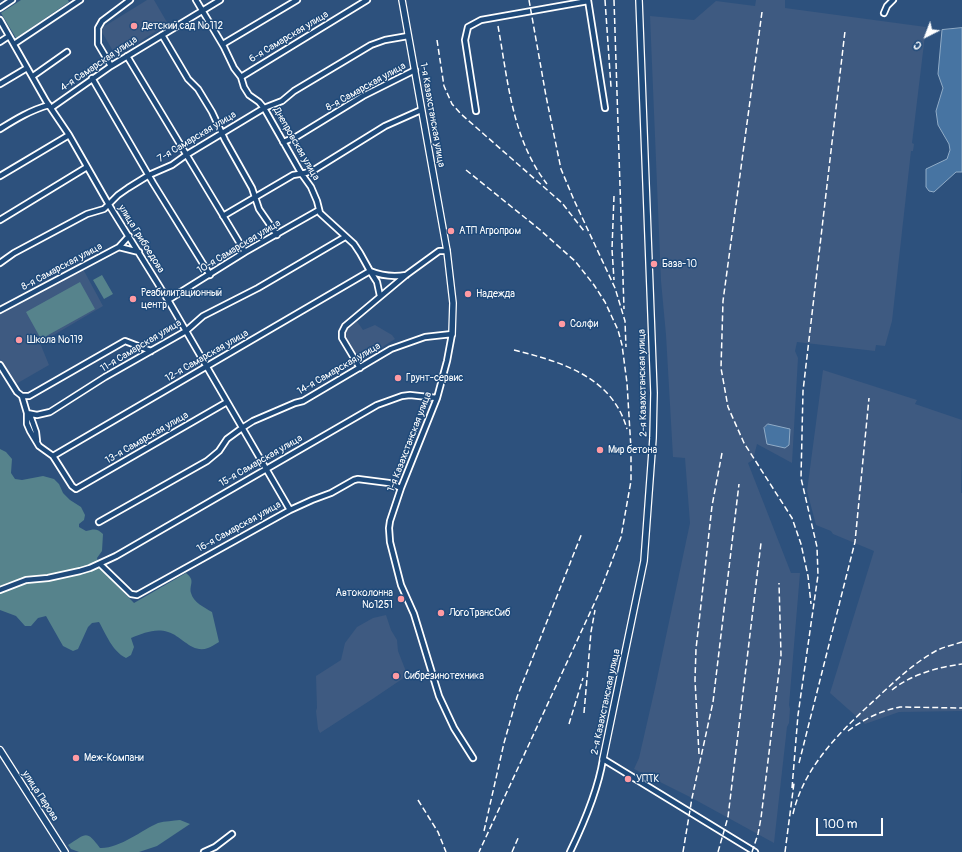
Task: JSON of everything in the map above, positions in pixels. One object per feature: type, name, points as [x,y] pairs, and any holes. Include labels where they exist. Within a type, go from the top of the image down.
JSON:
[{"type":"street","points":[[0,8],[12,0]]},
{"type":"street","points":[[14,44],[80,0]]},
{"type":"street","points":[[110,66],[98,44],[98,28],[102,21],[130,0]]},
{"type":"street","name":"Днепровская улица","points":[[196,0],[223,44],[249,95],[259,102],[264,108],[316,197],[319,210],[323,217],[360,253],[378,282],[380,296]]},
{"type":"street","name":"4-я Самарская улица","points":[[0,129],[37,108],[50,107],[110,66],[220,0]]},
{"type":"street","points":[[223,44],[297,0]]},
{"type":"street","name":"6-я Самарская улица","points":[[240,77],[368,0]]},
{"type":"street","name":"1-я Казахстанская улица","points":[[402,0],[447,250],[453,304],[452,334],[447,361],[437,398],[401,488],[388,528],[390,542],[402,585],[414,614],[439,696],[454,728],[473,758]]},
{"type":"street","points":[[476,111],[465,40],[468,27],[481,20],[588,0],[605,108]]},
{"type":"street","name":"2-я Казахстанская улица","points":[[570,852],[582,827],[601,775],[644,561],[653,438],[654,392],[639,0]]},
{"type":"street","points":[[884,13],[887,6],[893,0]]},
{"type":"street","name":"улица Грибоедова","points":[[0,20],[50,107],[69,135],[109,205],[168,300],[290,510]]},
{"type":"street","points":[[162,35],[188,79],[198,89],[207,103],[252,188],[259,209],[277,235]]},
{"type":"street","points":[[0,42],[9,36]]},
{"type":"street","name":"7-я Самарская улица","points":[[0,263],[14,253],[87,214],[104,209],[118,195],[149,175],[172,165],[264,108],[282,101],[294,91],[372,45],[385,40],[408,36]]},
{"type":"street","points":[[33,76],[67,52]]},
{"type":"street","points":[[127,56],[246,252]]},
{"type":"street","points":[[0,84],[27,68]]},
{"type":"street","name":"8-я Самарская улица","points":[[283,142],[296,138],[364,96],[414,70]]},
{"type":"street","points":[[92,78],[210,275]]},
{"type":"street","points":[[223,216],[293,175],[314,170],[385,126],[421,110]]},
{"type":"street","points":[[0,176],[69,135]]},
{"type":"street","points":[[0,220],[87,167]]},
{"type":"street","name":"10-я Самарская улица","points":[[168,300],[246,252],[319,210]]},
{"type":"street","name":"8-я Самарская улица","points":[[0,310],[119,247],[129,236]]},
{"type":"street","name":"11-я Самарская улица","points":[[29,414],[43,415],[50,412],[105,377],[186,331],[203,316],[258,288],[345,237]]},
{"type":"street","points":[[119,247],[139,252]]},
{"type":"street","points":[[360,368],[342,338],[342,332],[345,326],[406,275],[439,251],[447,250]]},
{"type":"street","points":[[370,271],[381,275],[406,275]]},
{"type":"street","name":"12-я Самарская улица","points":[[53,456],[370,271]]},
{"type":"street","name":"14-я Самарская улица","points":[[99,522],[206,461],[219,451],[227,439],[253,421],[303,401],[391,349],[425,337],[452,334]]},
{"type":"street","points":[[22,396],[30,396],[125,341],[151,351]]},
{"type":"street","points":[[0,365],[17,392],[22,396],[29,414],[27,424],[30,431],[42,449],[53,456]]},
{"type":"street","name":"15-я Самарская улица","points":[[0,590],[26,580],[48,578],[80,571],[100,564],[376,405],[410,394],[437,398]]},
{"type":"street","name":"13-я Самарская улица","points":[[53,456],[72,486],[76,489],[227,402]]},
{"type":"street","name":"16-я Самарская улица","points":[[100,564],[130,594],[137,595],[290,510],[331,493],[354,480],[358,479],[389,483],[401,488]]},
{"type":"street","name":"улица Перова","points":[[0,750],[65,852]]},
{"type":"street","points":[[603,759],[755,852]]},
{"type":"street","points":[[204,852],[215,847],[232,834]]},
{"type":"shaded area","name":"Детский сад №112","points":[[147,0],[154,0],[168,24],[116,56],[100,29]]},
{"type":"shaded area","points":[[756,0],[785,0],[785,8],[926,27],[912,143],[914,144],[913,151],[911,151],[892,321],[885,346],[876,345],[875,351],[797,342],[795,351],[798,358],[792,463],[757,444],[753,460],[748,463],[791,573],[800,573],[789,705],[789,723],[787,727],[774,843],[692,798],[634,769],[639,758],[655,688],[690,523],[685,458],[673,457],[666,335],[661,281],[650,16],[694,20],[716,1],[755,6]]},
{"type":"shaded area","points":[[962,28],[962,172],[956,172],[934,192],[929,191],[926,187],[926,169],[947,159],[950,150],[949,144],[938,125],[936,111],[943,88],[938,74],[942,30]]},
{"type":"shaded area","points":[[83,269],[103,306],[40,343],[49,365],[16,384],[0,359],[0,314]]},
{"type":"shaded area","points":[[356,320],[363,330],[375,325],[392,335],[395,339],[360,361],[344,337],[346,328]]},
{"type":"shaded area","points":[[823,370],[917,400],[915,404],[962,420],[962,711],[899,712],[865,724],[830,693],[874,551],[833,534],[831,531],[816,525],[807,491]]},
{"type":"shaded area","points":[[768,424],[790,429],[789,445],[785,448],[767,444],[764,428]]},
{"type":"shaded area","points":[[386,615],[391,630],[397,640],[398,651],[407,674],[403,674],[405,677],[320,733],[318,729],[316,711],[316,676],[341,660],[345,643],[357,627],[373,618]]},
{"type":"green space","points":[[21,0],[68,0],[69,2],[16,38],[1,13]]},
{"type":"green space","points":[[102,275],[113,294],[104,299],[93,280]]},
{"type":"green space","points":[[80,282],[95,309],[41,339],[26,312]]},
{"type":"green space","points":[[0,449],[6,452],[12,459],[11,473],[15,479],[22,480],[43,476],[54,479],[59,484],[63,493],[70,500],[81,507],[85,515],[84,520],[79,524],[79,527],[86,531],[93,529],[97,530],[103,534],[102,551],[97,558],[100,568],[134,603],[186,573],[191,578],[191,593],[194,599],[212,612],[219,642],[208,648],[197,649],[173,634],[163,631],[154,631],[131,638],[134,647],[131,655],[126,658],[113,647],[99,622],[92,623],[88,627],[78,649],[73,651],[63,646],[46,616],[38,618],[31,626],[25,626],[16,616],[0,610]]},
{"type":"green space","points":[[180,820],[190,824],[157,846],[139,852],[79,852],[71,849],[68,845],[86,835],[92,838],[100,848],[107,848],[115,846],[158,823]]},
{"type":"railway","points":[[529,0],[561,169],[615,288],[625,321],[626,347]]},
{"type":"railway","points":[[605,0],[611,87]]},
{"type":"railway","points":[[614,0],[624,309]]},
{"type":"railway","points":[[762,12],[723,301],[721,368],[728,407],[744,443],[792,518],[801,544],[808,576],[811,604]]},
{"type":"railway","points":[[498,26],[513,109],[519,129],[535,167],[547,184]]},
{"type":"railway","points":[[792,788],[798,715],[818,575],[817,547],[801,478],[803,391],[845,31]]},
{"type":"railway","points":[[437,40],[444,86],[452,104],[461,114],[562,203],[584,231]]},
{"type":"railway","points":[[466,170],[539,229],[575,261],[605,302],[618,330],[622,345],[627,383],[631,449],[631,481],[621,537],[601,589],[479,852]]},
{"type":"railway","points":[[614,196],[612,249],[614,280]]},
{"type":"railway","points":[[514,350],[566,366],[597,384],[610,396],[620,411],[627,429]]},
{"type":"railway","points":[[799,763],[855,542],[869,398]]},
{"type":"railway","points":[[699,754],[695,680],[696,649],[712,506],[722,453]]},
{"type":"railway","points":[[683,852],[692,798],[713,702],[739,484]]},
{"type":"railway","points":[[484,831],[504,743],[517,697],[582,533]]},
{"type":"railway","points":[[718,852],[728,817],[761,543]]},
{"type":"railway","points":[[752,852],[761,818],[781,655],[779,583]]},
{"type":"railway","points":[[584,713],[591,632],[595,610]]},
{"type":"railway","points":[[793,814],[798,796],[806,779],[839,734],[898,678],[912,667],[937,650],[962,642]]},
{"type":"railway","points":[[892,690],[907,680],[925,672],[962,664]]},
{"type":"railway","points":[[569,724],[583,678]]},
{"type":"railway","points":[[848,731],[872,716],[900,707],[962,708]]},
{"type":"railway","points":[[785,852],[794,783]]},
{"type":"railway","points":[[418,800],[438,832],[446,852]]},
{"type":"railway","points":[[512,852],[519,836]]},
{"type":"place","name":"Детский сад №112","points":[[134,26]]},
{"type":"place","name":"АТП Агропром","points":[[451,231]]},
{"type":"place","name":"База-10","points":[[654,264]]},
{"type":"place","name":"Надежда","points":[[468,294]]},
{"type":"place","name":"Реабилитационный центр","points":[[133,299]]},
{"type":"place","name":"Солфи","points":[[562,324]]},
{"type":"place","name":"Школа №119","points":[[19,340]]},
{"type":"place","name":"Грунт-сервис","points":[[398,378]]},
{"type":"place","name":"Мир бетона","points":[[600,450]]},
{"type":"place","name":"Автоколонна №1251","points":[[401,599]]},
{"type":"place","name":"ЛогоТрансСиб","points":[[441,613]]},
{"type":"place","name":"Сибрезинотехника","points":[[396,676]]},
{"type":"place","name":"Меж-Компани","points":[[76,758]]},
{"type":"place","name":"УПТК","points":[[628,779]]}]
